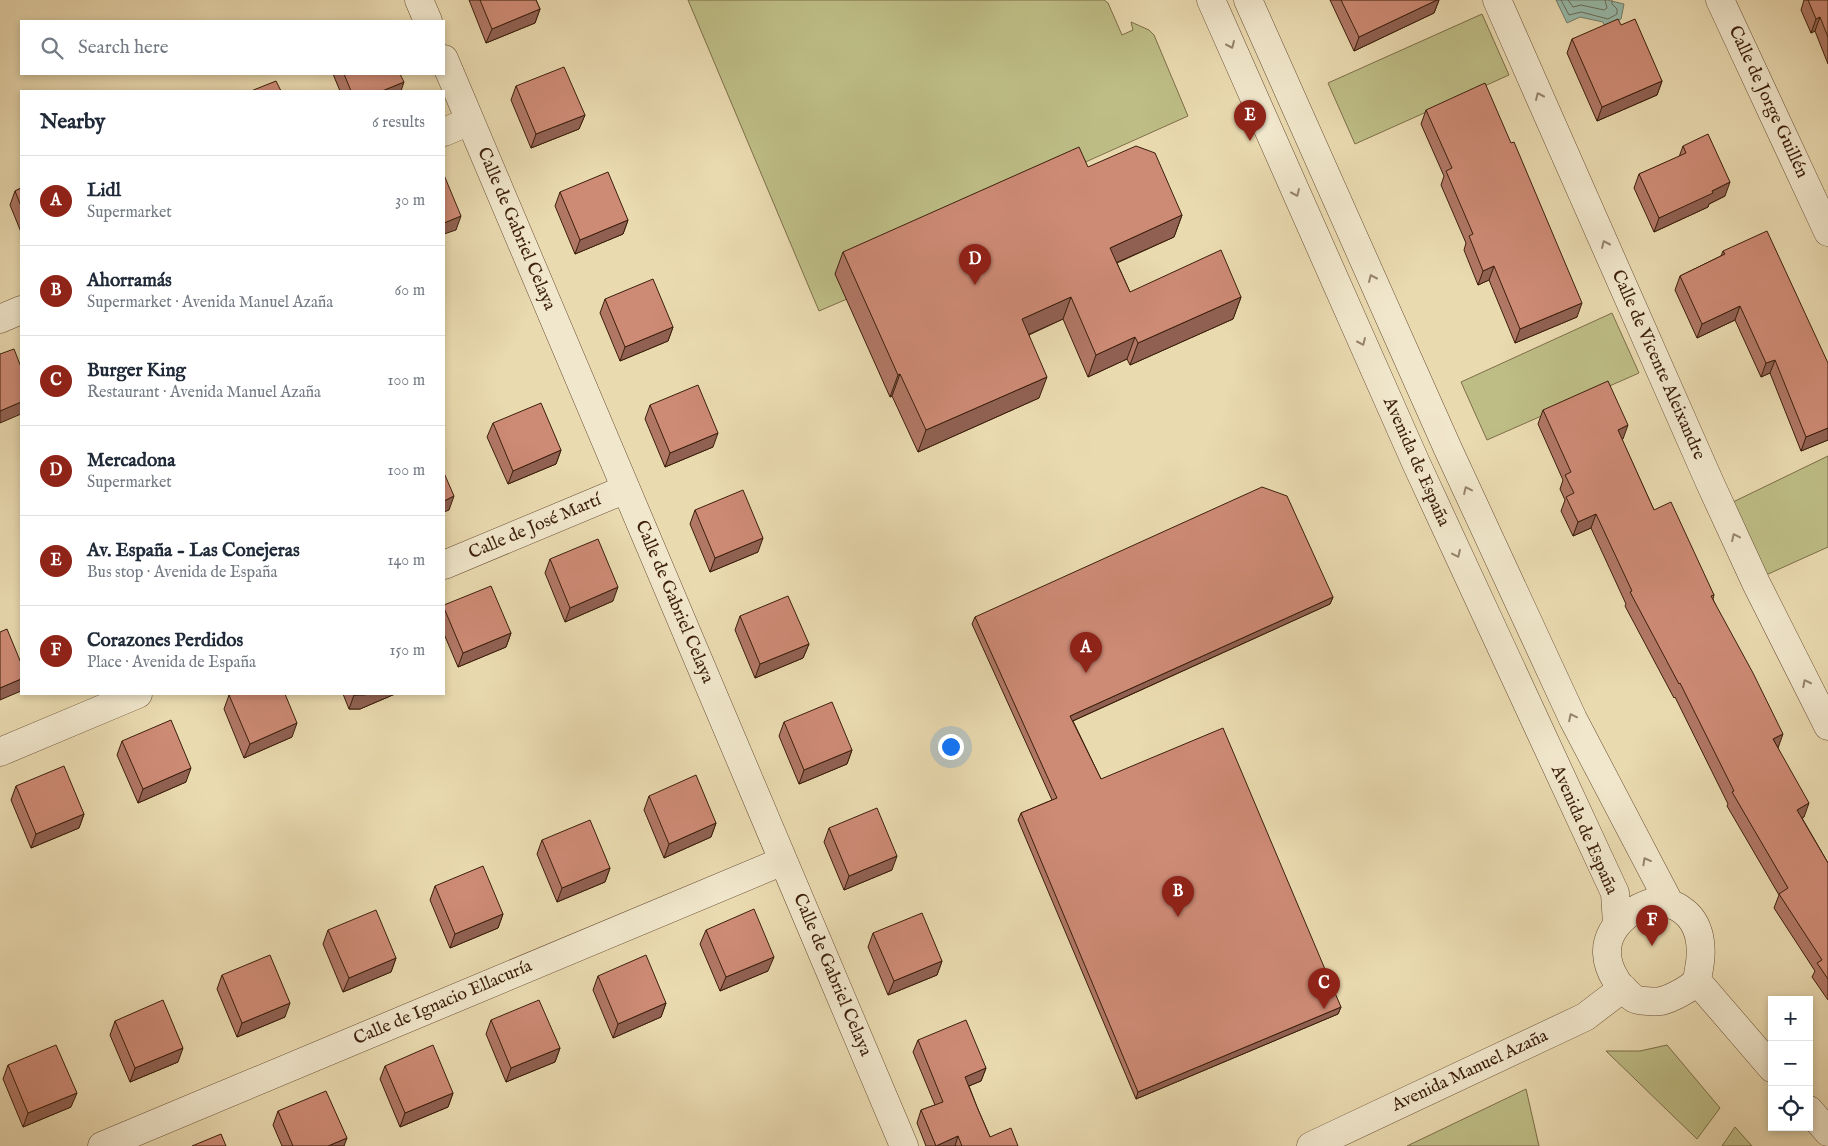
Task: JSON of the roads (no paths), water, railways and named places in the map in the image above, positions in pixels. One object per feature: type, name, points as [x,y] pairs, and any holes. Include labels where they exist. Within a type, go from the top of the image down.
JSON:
[{"type":"street","points":[[419,0],[428,20]]},
{"type":"street","name":"Avenida de España","points":[[1211,0],[1416,464],[1615,893],[1617,924]]},
{"type":"street","name":"Avenida de España","points":[[1248,0],[1448,449],[1572,719],[1670,904]]},
{"type":"street","name":"Calle de Vicente Aleixandre","points":[[1497,0],[1718,500],[1756,583],[1828,726]]},
{"type":"street","name":"Calle de Jorge Guillén","points":[[1720,0],[1828,232]]},
{"type":"street","name":"Calle de Gabriel Celaya","points":[[445,61],[904,1146]]},
{"type":"street","points":[[445,132],[470,121]]},
{"type":"street","points":[[0,319],[20,310]]},
{"type":"street","name":"Calle de José Martí","points":[[445,565],[626,489]]},
{"type":"street","points":[[0,752],[136,695]]},
{"type":"street","name":"Calle de Ignacio Ellacuría","points":[[102,1146],[784,861]]},
{"type":"street","points":[[1653,902],[1670,904],[1682,910],[1692,920],[1700,937],[1702,956],[1696,981],[1683,992],[1660,1002],[1635,1000],[1616,982],[1608,962],[1608,943],[1617,924],[1638,907],[1653,902]]},
{"type":"street","points":[[1696,981],[1768,1063]]},
{"type":"street","name":"Avenida Manuel Azaña","points":[[1311,1146],[1585,1017],[1624,988]]},
{"type":"street","points":[[1813,1115],[1828,1132]]},
{"type":"water","points":[[1556,0],[1607,0],[1624,4],[1621,19],[1605,27],[1603,22],[1580,17],[1567,23]]},
{"type":"place","name":"Av. España - Las Conejeras","points":[[1250,141]]},
{"type":"place","name":"Mercadona","points":[[975,285]]},
{"type":"place","name":"Lidl","points":[[1086,673]]},
{"type":"place","name":"Ahorramás","points":[[1178,917]]},
{"type":"place","name":"Corazones Perdidos","points":[[1652,946]]},
{"type":"place","name":"Burger King","points":[[1324,1009]]}]
